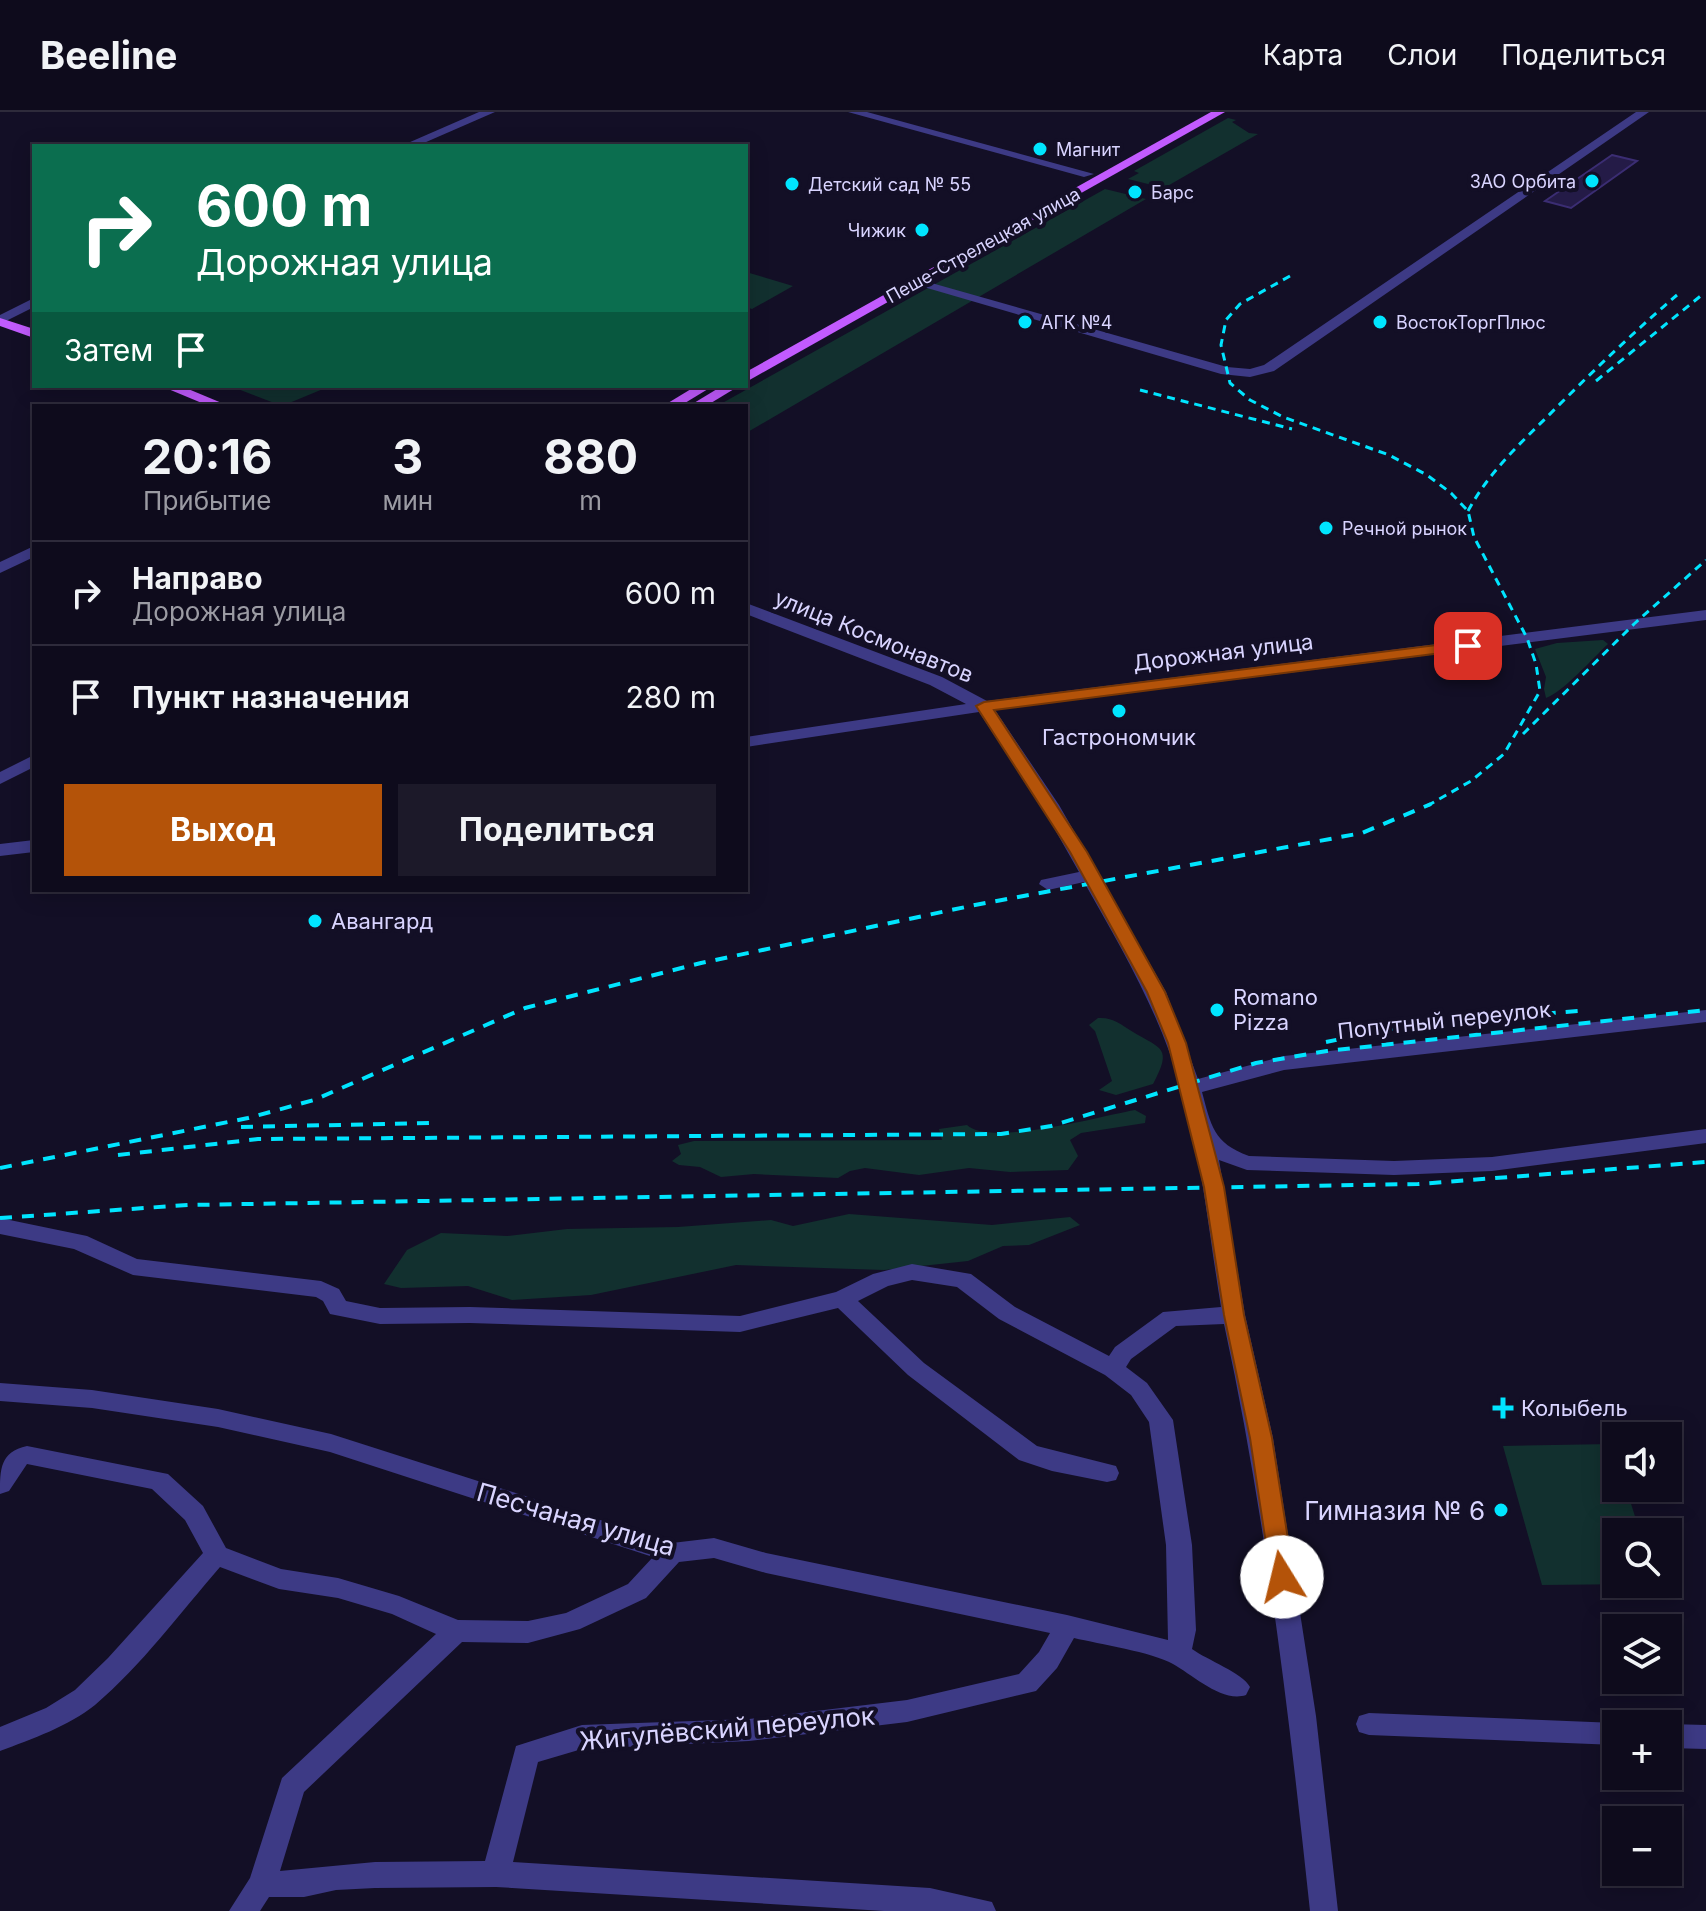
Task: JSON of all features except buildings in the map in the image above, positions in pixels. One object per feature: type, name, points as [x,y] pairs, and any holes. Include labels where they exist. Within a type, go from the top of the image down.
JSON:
[{"type":"main road","name":"Пеше-Стрелецкая улица","points":[[748,363],[1198,112]]},
{"type":"main road","name":"Пеше-Стрелецкая улица","points":[[748,377],[1219,112]]},
{"type":"main road","points":[[0,321],[32,333]]},
{"type":"main road","points":[[173,388],[217,404]]},
{"type":"main road","points":[[674,404],[702,388]]},
{"type":"main road","points":[[700,404],[728,388]]},
{"type":"street","points":[[412,144],[489,112]]},
{"type":"street","points":[[854,112],[1088,174]]},
{"type":"street","points":[[916,283],[1226,371],[1260,371],[1269,368],[1643,112]]},
{"type":"street","points":[[0,321],[32,303]]},
{"type":"street","points":[[0,568],[32,552]]},
{"type":"street","name":"улица Космонавтов","points":[[748,609],[936,681],[984,706]]},
{"type":"street","name":"Дорожная улица","points":[[748,742],[984,706],[1706,615]]},
{"type":"street","points":[[936,681],[998,695],[1044,699]]},
{"type":"street","points":[[984,706],[1050,805],[1156,992],[1177,1043],[1204,1137],[1234,1315],[1261,1438],[1287,1605],[1324,1911]]},
{"type":"street","points":[[0,779],[32,761]]},
{"type":"street","points":[[0,850],[32,846]]},
{"type":"street","points":[[1048,884],[1091,875]]},
{"type":"street","name":"Попутный переулок","points":[[1190,1088],[1284,1063],[1706,1016]]},
{"type":"street","points":[[1204,1137],[1227,1156],[1247,1163],[1394,1168],[1492,1164],[1706,1136]]},
{"type":"street","points":[[0,1226],[79,1242],[133,1267],[321,1289],[331,1295],[338,1308],[380,1316],[470,1315],[740,1324],[842,1299],[881,1280],[912,1272],[963,1280],[1007,1313],[1113,1369],[1139,1389],[1161,1420],[1179,1545],[1183,1630],[1178,1653]]},
{"type":"street","points":[[842,1299],[916,1369],[1028,1453],[1052,1462],[1107,1473]]},
{"type":"street","points":[[1113,1369],[1123,1353],[1171,1318],[1234,1315]]},
{"type":"street","name":"Песчаная улица","points":[[0,1392],[92,1399],[218,1418],[331,1443],[672,1553],[714,1548],[766,1563],[1067,1626],[1178,1653],[1201,1670],[1237,1687]]},
{"type":"street","points":[[0,1484],[19,1457],[27,1455],[159,1481],[178,1493],[192,1510],[216,1555],[279,1579],[338,1588],[399,1606],[456,1631],[528,1632],[571,1622],[637,1591],[672,1553]]},
{"type":"street","points":[[0,1739],[55,1716],[84,1698],[216,1555]]},
{"type":"street","name":"Жигулёвский переулок","points":[[496,1874],[526,1754],[582,1737],[749,1730],[907,1711],[1027,1683],[1048,1660],[1067,1626]]},
{"type":"street","points":[[243,1911],[262,1884],[292,1786],[456,1631]]},
{"type":"street","points":[[1369,1724],[1602,1733]]},
{"type":"street","points":[[1682,1736],[1706,1737]]},
{"type":"street","points":[[262,1884],[304,1884],[362,1876],[496,1874],[930,1901],[982,1911]]},
{"type":"green space","points":[[1228,118],[1236,120],[1232,122],[1249,133],[1258,134],[1164,188],[1128,179],[1139,173],[1134,171]]},
{"type":"green space","points":[[1105,189],[1146,199],[748,432],[748,404],[721,404]]},
{"type":"green space","points":[[748,273],[793,286],[752,309],[748,308]]},
{"type":"green space","points":[[235,388],[323,389],[287,404],[277,404]]},
{"type":"green space","points":[[1603,640],[1608,644],[1569,682],[1546,698],[1546,677],[1535,649],[1557,643]]},
{"type":"green space","points":[[1098,1018],[1116,1022],[1161,1050],[1162,1063],[1153,1084],[1116,1095],[1099,1090],[1112,1081],[1095,1031],[1089,1025]]},
{"type":"green space","points":[[1135,1110],[1146,1116],[1145,1123],[1081,1133],[1070,1140],[1078,1156],[1068,1170],[1010,1172],[969,1168],[919,1175],[865,1168],[838,1178],[754,1174],[721,1177],[700,1167],[679,1165],[672,1161],[681,1154],[678,1145],[694,1141],[942,1140],[939,1129],[967,1125],[979,1131],[1021,1132]]},
{"type":"green space","points":[[849,1214],[992,1225],[1070,1217],[1080,1225],[1029,1245],[1003,1246],[968,1261],[884,1270],[736,1265],[591,1295],[512,1300],[468,1286],[401,1288],[384,1284],[407,1250],[441,1233],[507,1236],[567,1229],[678,1227],[771,1220],[793,1226]]},
{"type":"green space","points":[[1602,1444],[1602,1502],[1630,1502],[1636,1518],[1602,1518],[1602,1584],[1542,1585],[1503,1446]]},
{"type":"railway","points":[[1290,276],[1240,304],[1226,320],[1221,345],[1230,383],[1250,400],[1283,417],[1389,455],[1427,475],[1468,511]]},
{"type":"railway","points":[[1596,381],[1703,294]]},
{"type":"railway","points":[[1468,511],[1486,482],[1519,445],[1677,295]]},
{"type":"railway","points":[[1140,390],[1292,429]]},
{"type":"railway","points":[[1429,805],[1471,781],[1504,754],[1540,691],[1536,664],[1527,638],[1474,537],[1468,511]]},
{"type":"railway","points":[[1523,734],[1634,624],[1706,560]]},
{"type":"railway","points":[[0,1168],[248,1118],[314,1100],[525,1008],[701,963],[975,905],[1362,833],[1429,805]]},
{"type":"railway","points":[[118,1155],[258,1139],[1001,1134],[1051,1126],[1256,1063],[1327,1051],[1706,1010]]},
{"type":"railway","points":[[1326,1042],[1419,1023],[1579,1011]]},
{"type":"railway","points":[[241,1127],[432,1123]]},
{"type":"railway","points":[[0,1218],[188,1205],[1418,1184],[1706,1162]]},
{"type":"place","name":"Магнит","points":[[1040,149]]},
{"type":"place","name":"ЗАО Орбита","points":[[1592,181]]},
{"type":"place","name":"Детский сад № 55","points":[[792,184]]},
{"type":"place","name":"Барс","points":[[1135,192]]},
{"type":"place","name":"Чижик","points":[[922,230]]},
{"type":"place","name":"АГК №4","points":[[1025,322]]},
{"type":"place","name":"ВостокТоргПлюс","points":[[1380,322]]},
{"type":"place","name":"Речной рынок","points":[[1326,528]]},
{"type":"place","name":"Гастрономчик","points":[[1119,711]]},
{"type":"place","name":"Авангард","points":[[315,921]]},
{"type":"place","name":"Romano Pizza","points":[[1217,1010]]},
{"type":"place","name":"Колыбель","points":[[1503,1408]]},
{"type":"place","name":"Гимназия № 6","points":[[1501,1510]]},
{"type":"route","points":[[1282,1577],[1261,1438],[1234,1315],[1214,1187],[1204,1137],[1177,1043],[1156,992],[1078,852],[984,706],[1468,646]]}]
